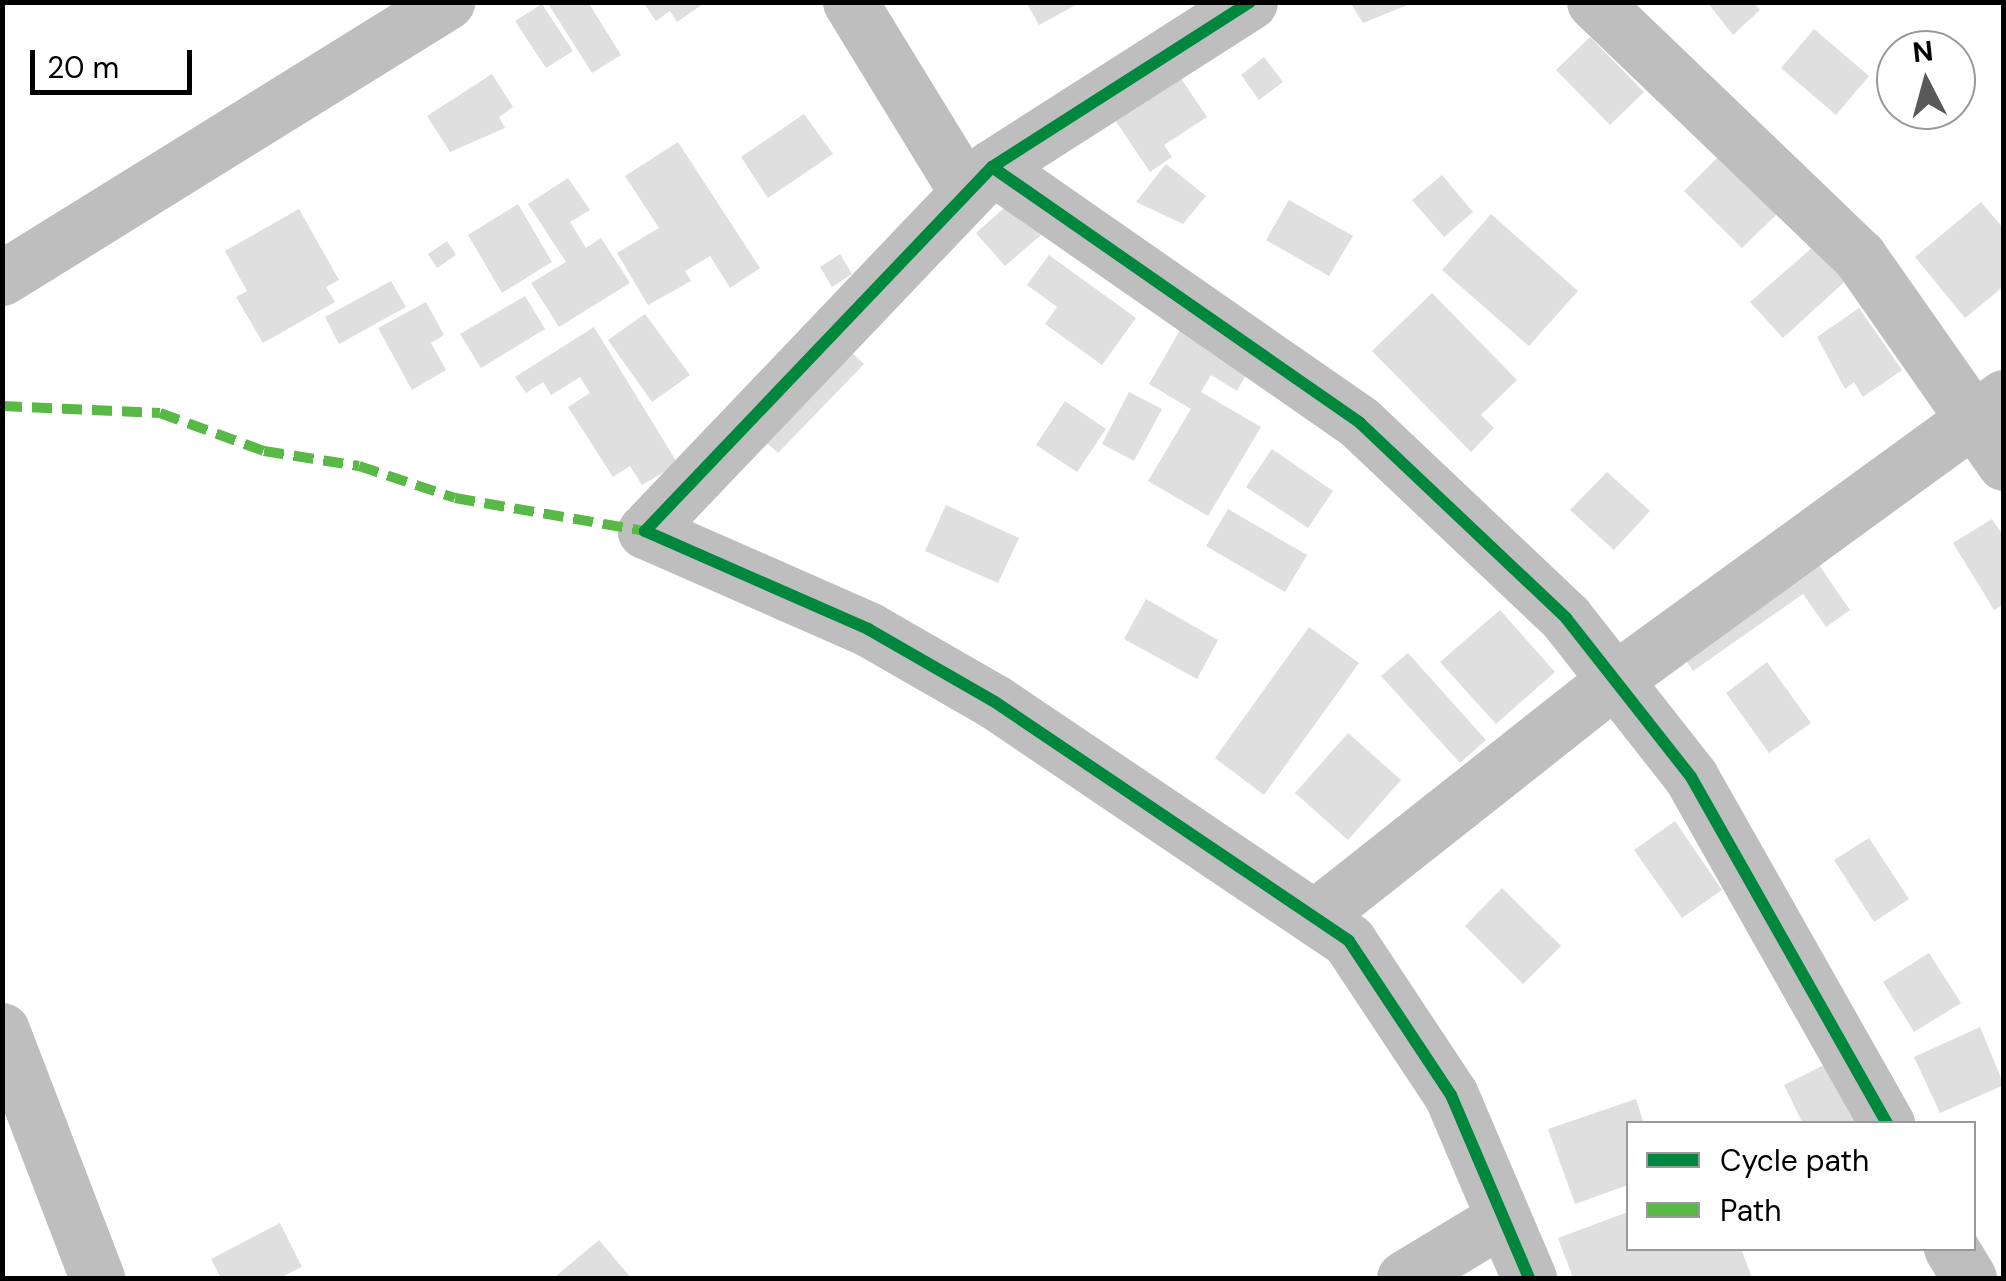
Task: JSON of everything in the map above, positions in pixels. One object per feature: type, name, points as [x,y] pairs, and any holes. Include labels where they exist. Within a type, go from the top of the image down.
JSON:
[{"type":"street","points":[[2,278],[447,2]]},
{"type":"street","points":[[850,2],[979,179],[1360,423],[1617,678],[1766,900],[1885,1121]]},
{"type":"street","points":[[1250,2],[979,179],[645,531],[884,638],[1318,915],[1400,1006],[1529,1278]]},
{"type":"street","points":[[1318,915],[1617,678],[1994,426],[1859,256],[1594,2]]},
{"type":"street","points":[[2,1030],[97,1278]]},
{"type":"street","points":[[1404,1278],[1503,1218]]},
{"type":"street","points":[[1952,1251],[1969,1278]]},
{"type":"building","points":[[547,2],[588,2],[621,55],[592,73]]},
{"type":"building","points":[[643,2],[706,2],[677,22],[670,11],[656,21]]},
{"type":"building","points":[[1026,2],[1081,2],[1039,25]]},
{"type":"building","points":[[1350,2],[1415,2],[1363,23]]},
{"type":"building","points":[[1707,2],[1753,2],[1760,10],[1733,35]]},
{"type":"building","points":[[542,4],[573,51],[546,68],[515,21]]},
{"type":"building","points":[[1814,29],[1869,76],[1836,115],[1781,68]]},
{"type":"building","points":[[1590,37],[1644,92],[1610,125],[1556,70]]},
{"type":"building","points":[[1264,57],[1283,82],[1259,100],[1241,75]]},
{"type":"building","points":[[492,74],[513,107],[499,117],[505,128],[450,152],[427,116]]},
{"type":"building","points":[[1178,74],[1207,117],[1164,145],[1172,157],[1150,172],[1113,117]]},
{"type":"building","points":[[804,114],[833,154],[768,198],[741,157]]},
{"type":"building","points":[[678,142],[760,268],[730,288],[710,256],[685,271],[691,281],[648,305],[617,253],[659,228],[625,176]]},
{"type":"building","points":[[1719,156],[1777,214],[1742,248],[1684,191]]},
{"type":"building","points":[[1166,164],[1206,196],[1183,224],[1136,202]]},
{"type":"building","points":[[1442,175],[1473,212],[1444,237],[1412,200]]},
{"type":"building","points":[[568,178],[590,210],[570,222],[586,248],[601,238],[630,283],[559,327],[531,283],[566,262],[528,204]]},
{"type":"building","points":[[1289,200],[1353,236],[1329,276],[1266,240]]},
{"type":"building","points":[[1011,202],[1041,235],[1005,266],[976,233]]},
{"type":"building","points":[[1981,202],[2004,229],[2004,286],[1965,318],[1915,257]]},
{"type":"building","points":[[518,204],[552,262],[502,293],[468,235]]},
{"type":"building","points":[[299,209],[339,280],[326,287],[335,302],[263,343],[236,297],[247,291],[225,251]]},
{"type":"building","points":[[1491,214],[1578,291],[1529,346],[1442,270]]},
{"type":"building","points":[[1821,240],[1853,274],[1783,338],[1750,302]]},
{"type":"building","points":[[447,241],[456,255],[437,268],[428,254]]},
{"type":"building","points":[[840,254],[852,274],[832,287],[820,267]]},
{"type":"building","points":[[1049,255],[1136,318],[1102,365],[1045,324],[1057,307],[1027,285]]},
{"type":"building","points":[[391,281],[406,307],[339,344],[325,317]]},
{"type":"building","points":[[1432,293],[1517,380],[1481,415],[1494,428],[1471,452],[1372,351]]},
{"type":"building","points":[[525,296],[545,329],[481,368],[460,334]]},
{"type":"building","points":[[426,302],[444,335],[431,343],[446,370],[412,390],[378,328]]},
{"type":"building","points":[[1859,308],[1902,370],[1863,397],[1854,382],[1845,389],[1817,337]]},
{"type":"building","points":[[645,314],[690,375],[652,402],[608,340]]},
{"type":"building","points":[[1183,325],[1252,364],[1237,391],[1211,375],[1201,392],[1261,427],[1208,516],[1148,481],[1191,409],[1149,384]]},
{"type":"building","points":[[594,327],[678,464],[642,485],[630,466],[613,477],[568,407],[590,393],[580,377],[551,395],[543,382],[526,393],[515,377]]},
{"type":"building","points":[[842,343],[864,364],[778,453],[755,432]]},
{"type":"building","points":[[1129,392],[1162,409],[1134,461],[1102,444]]},
{"type":"building","points":[[1065,401],[1106,429],[1077,472],[1036,445]]},
{"type":"building","points":[[1272,449],[1333,491],[1308,528],[1246,487]]},
{"type":"building","points":[[1607,472],[1650,511],[1614,550],[1570,510]]},
{"type":"building","points":[[946,505],[1019,538],[998,583],[925,551]]},
{"type":"building","points":[[1228,509],[1307,555],[1285,592],[1206,546]]},
{"type":"building","points":[[1992,519],[2004,537],[2004,604],[1994,610],[1953,543]]},
{"type":"building","points":[[1806,546],[1850,610],[1826,627],[1803,594],[1693,671],[1672,640]]},
{"type":"building","points":[[1146,599],[1218,640],[1197,679],[1124,639]]},
{"type":"building","points":[[1500,610],[1555,672],[1496,724],[1440,662]]},
{"type":"building","points":[[1309,627],[1359,663],[1264,795],[1215,758]]},
{"type":"building","points":[[1408,653],[1486,740],[1460,763],[1381,676]]},
{"type":"building","points":[[1767,662],[1811,723],[1769,753],[1726,693]]},
{"type":"building","points":[[1348,733],[1401,780],[1348,840],[1295,793]]},
{"type":"building","points":[[1675,821],[1722,890],[1682,918],[1634,850]]},
{"type":"building","points":[[1869,838],[1909,899],[1874,922],[1834,860]]},
{"type":"building","points":[[1502,888],[1561,946],[1523,984],[1465,926]]},
{"type":"building","points":[[1929,953],[1961,1003],[1914,1032],[1883,982]]},
{"type":"building","points":[[1980,1027],[2004,1085],[1940,1113],[1914,1057]]},
{"type":"building","points":[[1830,1062],[1860,1121],[1802,1121],[1784,1085]]},
{"type":"building","points":[[1636,1099],[1643,1121],[1626,1121],[1626,1186],[1575,1204],[1548,1129]]},
{"type":"building","points":[[1626,1213],[1626,1251],[1742,1251],[1752,1278],[1573,1278],[1558,1238]]},
{"type":"building","points":[[280,1223],[302,1267],[279,1278],[221,1278],[211,1259]]},
{"type":"building","points":[[599,1240],[631,1278],[556,1276]]},
{"type":"marked path","points":[[2,406],[160,413],[264,451],[359,466],[455,498],[645,531]]},
{"type":"cycle path","points":[[1250,2],[992,167],[645,531],[868,629],[995,702],[1349,941],[1451,1095],[1529,1278]]},
{"type":"cycle path","points":[[992,167],[1360,423],[1566,618],[1691,777],[1885,1121]]}]
